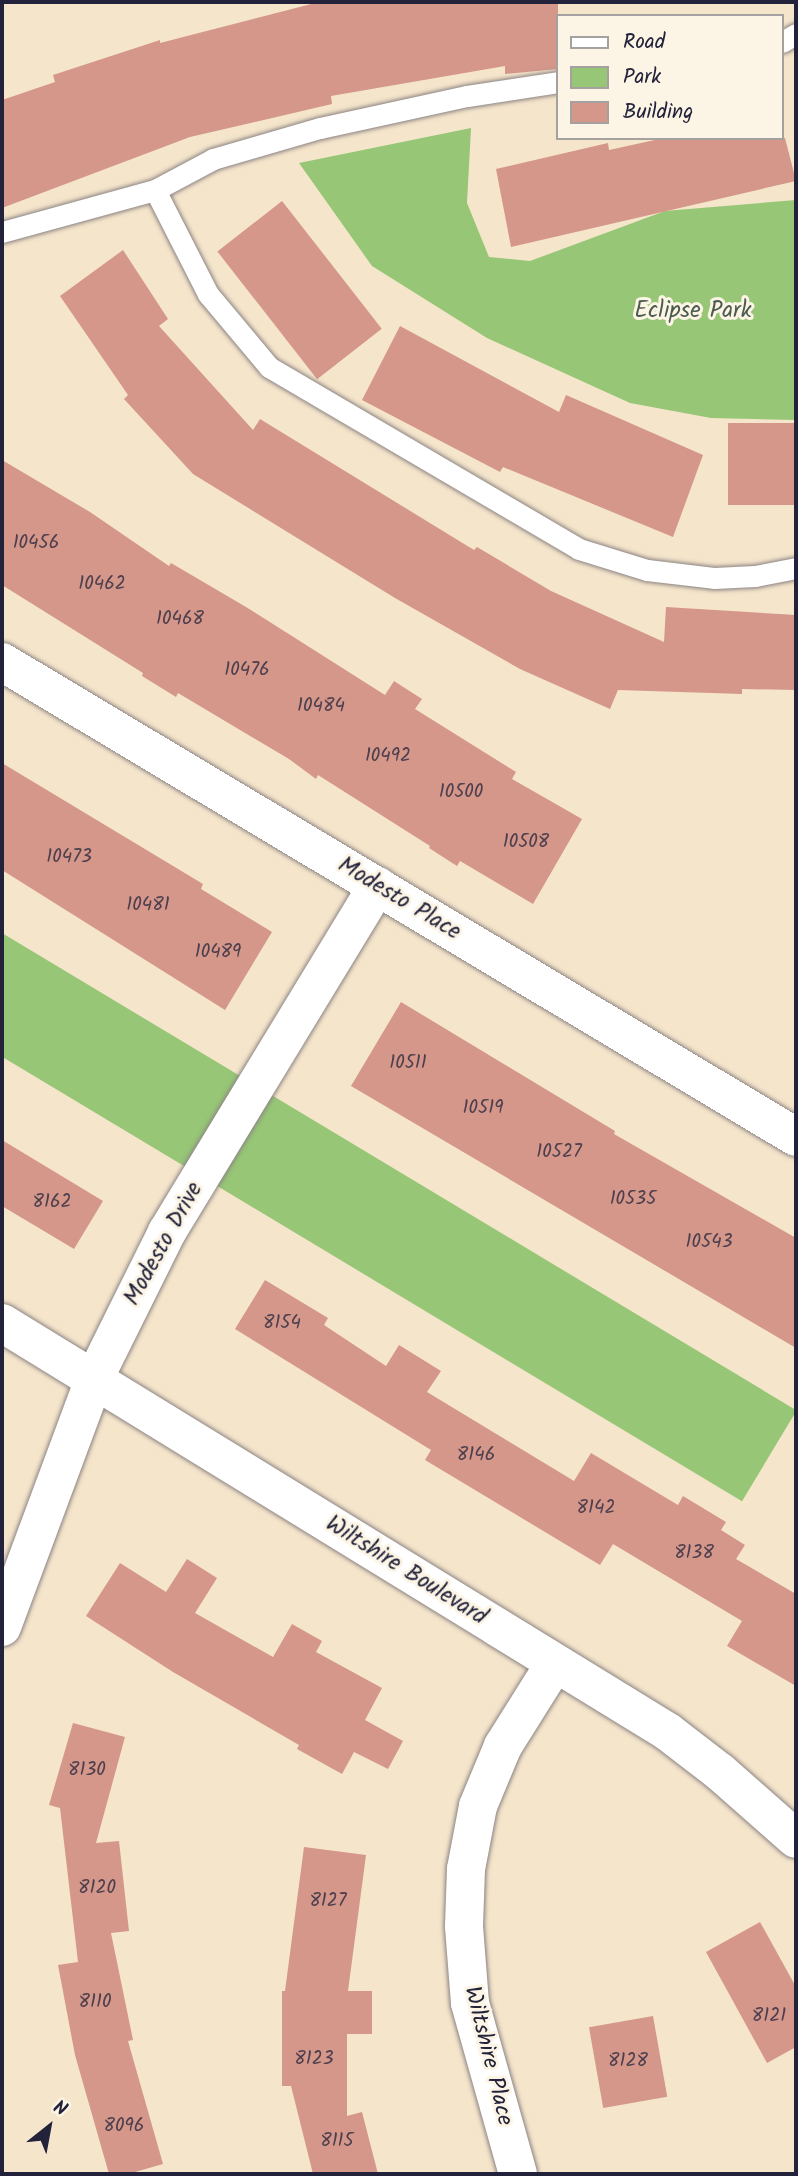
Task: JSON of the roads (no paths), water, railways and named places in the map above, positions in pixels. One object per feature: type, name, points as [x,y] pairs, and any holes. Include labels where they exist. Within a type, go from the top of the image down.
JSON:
[{"type":"street","name":"Modesto Place","points":[[2,662],[796,1137]]},
{"type":"street","name":"Modesto Drive","points":[[2,1627],[95,1377],[167,1232],[377,886]]},
{"type":"street","name":"Wiltshire Boulevard","points":[[2,1323],[95,1377],[668,1732],[720,1772],[796,1839]]},
{"type":"street","name":"Wiltshire Place","points":[[518,2174],[470,2003],[464,1926],[466,1869],[478,1806],[503,1746],[555,1663]]},
{"type":"lane","points":[[2,232],[155,190],[213,159],[320,128],[467,96],[556,82]]},
{"type":"lane","points":[[155,190],[208,294],[270,367],[579,550],[647,570],[714,578],[755,576],[796,568]]},
{"type":"park label","name":"Eclipse Park","points":[[693,311]]}]
